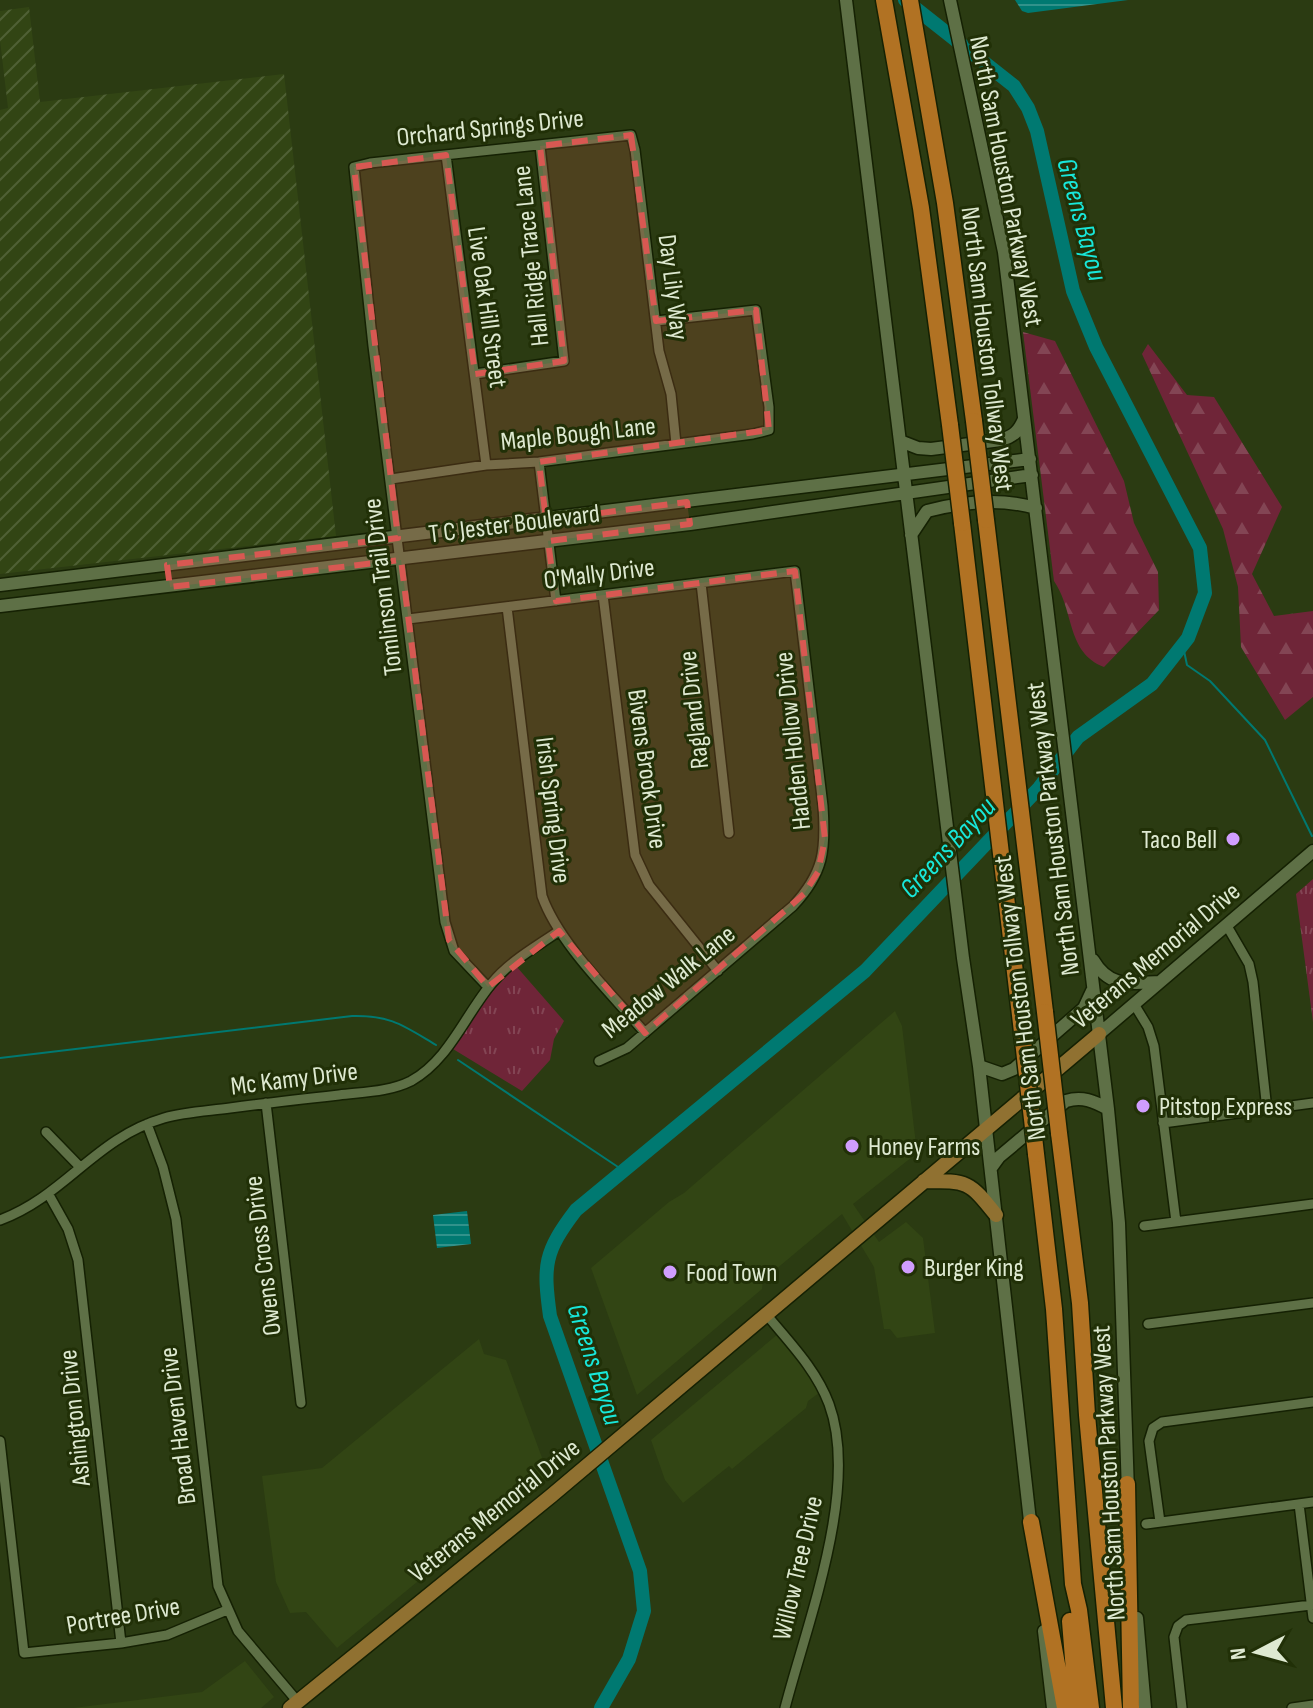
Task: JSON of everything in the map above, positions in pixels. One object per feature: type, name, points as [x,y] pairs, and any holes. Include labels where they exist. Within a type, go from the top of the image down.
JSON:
[{"type":"highway","name":"North Sam Houston Tollway West","points":[[884,0],[921,208],[962,523],[1054,1309],[1073,1584],[1091,1708]]},
{"type":"highway","name":"North Sam Houston Tollway West","points":[[910,0],[945,203],[974,421],[1080,1303],[1114,1708]]},
{"type":"highway","points":[[1127,1484],[1131,1708]]},
{"type":"highway","points":[[1031,1522],[1065,1708]]},
{"type":"highway","name":"North Sam Houston Tollway West","points":[[1073,1584],[1069,1605],[1077,1708]]},
{"type":"main road","points":[[846,0],[947,830],[979,1066],[1053,1708]]},
{"type":"main road","name":"North Sam Houston Parkway West","points":[[950,0],[1004,252],[1108,1109],[1119,1238],[1127,1484],[1145,1708]]},
{"type":"main road","points":[[900,441],[931,449],[1001,440],[1020,429],[1024,416]]},
{"type":"main road","name":"T C Jester Boulevard","points":[[0,585],[1030,459]]},
{"type":"main road","name":"T C Jester Boulevard","points":[[0,606],[690,524],[1032,475]]},
{"type":"main road","points":[[911,535],[927,511],[939,508],[1007,501],[1036,508]]},
{"type":"main road","points":[[687,502],[690,524]]},
{"type":"main road","points":[[167,565],[170,587]]},
{"type":"main road","name":"Veterans Memorial Drive","points":[[294,1705],[626,1432],[1313,851]]},
{"type":"main road","points":[[1089,955],[1100,972],[1111,980],[1125,983],[1160,982]]},
{"type":"main road","points":[[979,1066],[1002,1074],[1014,1069],[1084,1008],[1093,988]]},
{"type":"main road","points":[[991,1168],[999,1157],[1066,1101],[1077,1098],[1094,1101],[1108,1109]]},
{"type":"main road","points":[[924,1181],[967,1184],[976,1190],[996,1215]]},
{"type":"street","name":"Orchard Springs Drive","points":[[354,167],[631,135]]},
{"type":"street","name":"Day Lily Way","points":[[631,135],[659,351],[671,394],[676,444]]},
{"type":"street","name":"Hall Ridge Trace Lane","points":[[475,374],[564,361],[540,146]]},
{"type":"street","name":"Live Oak Hill Street","points":[[446,155],[465,322],[486,465]]},
{"type":"street","name":"Tomlinson Trail Drive","points":[[354,167],[373,346],[445,922],[454,951],[488,987]]},
{"type":"street","name":"Maple Bough Lane","points":[[391,479],[769,430],[769,407],[756,310],[656,321]]},
{"type":"street","points":[[539,462],[556,601]]},
{"type":"street","name":"O'Mally Drive","points":[[408,619],[795,571]]},
{"type":"street","name":"Hadden Hollow Drive","points":[[763,932],[793,906],[810,886],[821,864],[825,839],[795,571]]},
{"type":"street","name":"Ragland Drive","points":[[701,583],[729,833]]},
{"type":"street","name":"Bivens Brook Drive","points":[[603,595],[635,855],[649,885],[718,971]]},
{"type":"street","name":"Irish Spring Drive","points":[[507,607],[537,871],[548,911],[559,931],[645,1033]]},
{"type":"street","points":[[1227,926],[1249,964],[1253,982],[1267,1110]]},
{"type":"street","name":"Mc Kamy Drive","points":[[0,1220],[49,1195],[114,1140],[147,1124],[185,1114],[374,1091],[410,1081],[434,1064],[444,1052],[488,987],[511,964],[559,931]]},
{"type":"street","name":"Meadow Walk Lane","points":[[599,1061],[617,1055],[645,1033],[763,932]]},
{"type":"street","points":[[1134,1004],[1148,1027],[1154,1046],[1176,1222]]},
{"type":"street","name":"Owens Cross Drive","points":[[266,1103],[301,1403]]},
{"type":"street","points":[[1163,1123],[1313,1103]]},
{"type":"street","name":"Broad Haven Drive","points":[[147,1124],[163,1167],[176,1219],[216,1571],[227,1610],[238,1631],[294,1705]]},
{"type":"street","points":[[46,1132],[80,1167]]},
{"type":"street","name":"Ashington Drive","points":[[49,1195],[68,1229],[78,1260],[121,1643]]},
{"type":"street","points":[[1144,1226],[1313,1204]]},
{"type":"street","points":[[1148,1324],[1313,1303]]},
{"type":"street","name":"Willow Tree Drive","points":[[766,1314],[819,1382],[833,1417],[838,1462],[836,1509],[830,1541],[785,1708]]},
{"type":"street","points":[[1160,1522],[1149,1441],[1153,1428],[1162,1422],[1313,1402]]},
{"type":"street","name":"Portree Drive","points":[[0,1441],[24,1653],[167,1635],[227,1610]]},
{"type":"street","points":[[1146,1524],[1313,1502]]},
{"type":"street","points":[[1299,1504],[1313,1618]]},
{"type":"street","points":[[1182,1708],[1174,1637],[1178,1626],[1186,1620],[1311,1605]]},
{"type":"street","points":[[1292,1708],[1313,1705]]},
{"type":"highlighted area","points":[[631,135],[656,321],[756,310],[769,430],[539,462],[546,520],[687,502],[690,524],[548,541],[556,601],[795,571],[825,839],[818,872],[804,894],[645,1033],[559,931],[488,987],[449,940],[401,560],[170,587],[167,565],[398,538],[354,167],[446,155],[475,374],[564,361],[540,146]]},
{"type":"shaded area","points":[[29,7],[40,102],[284,74],[336,536],[0,574],[0,110],[8,108],[0,11]]},
{"type":"shaded area","points":[[895,1011],[902,1026],[917,1153],[853,1204],[879,1242],[906,1222],[923,1238],[935,1333],[897,1338],[890,1329],[884,1329],[874,1267],[842,1214],[763,1280],[762,1289],[637,1395],[591,1268],[669,1202],[684,1193]]},
{"type":"shaded area","points":[[778,1334],[811,1375],[819,1393],[808,1401],[806,1408],[732,1469],[729,1466],[683,1503],[665,1480],[651,1440]]},
{"type":"shaded area","points":[[479,1339],[484,1354],[506,1360],[548,1474],[337,1648],[306,1612],[290,1613],[276,1582],[262,1476],[322,1468]]},
{"type":"shaded area","points":[[245,1661],[274,1697],[261,1708],[73,1708],[202,1692]]},
{"type":"green space","points":[[1023,332],[1055,341],[1124,481],[1134,523],[1158,572],[1159,610],[1104,667],[1083,652],[1054,581]]},
{"type":"green space","points":[[1148,344],[1187,395],[1214,397],[1282,507],[1252,574],[1274,616],[1313,611],[1313,697],[1285,720],[1241,647],[1238,587],[1223,529],[1142,354]]},
{"type":"green space","points":[[1313,879],[1313,1022],[1296,894]]},
{"type":"green space","points":[[516,966],[564,1021],[554,1039],[550,1060],[522,1091],[453,1049],[479,1006]]},
{"type":"water","points":[[1015,0],[1128,0],[1028,13],[1022,11]]},
{"type":"water","points":[[467,1211],[471,1244],[437,1248],[433,1215]]},
{"type":"waterway","name":"Greens Bayou","points":[[601,1708],[629,1659],[644,1611],[640,1571],[550,1316],[547,1271],[557,1237],[576,1210],[865,971],[1039,788],[1078,737],[1152,684],[1188,638],[1205,593],[1200,548],[1096,347],[1073,291],[1037,131],[1028,108],[1014,86],[905,0]]},
{"type":"waterway","points":[[1183,646],[1187,665],[1210,681],[1265,740],[1312,836]]},
{"type":"waterway","points":[[0,1058],[352,1016],[387,1020],[436,1045]]},
{"type":"waterway","points":[[458,1060],[624,1171]]},
{"type":"place","name":"Taco Bell","points":[[1233,839]]},
{"type":"place","name":"Pitstop Express","points":[[1143,1106]]},
{"type":"place","name":"Honey Farms","points":[[852,1146]]},
{"type":"place","name":"Burger King","points":[[908,1267]]},
{"type":"place","name":"Food Town","points":[[670,1272]]}]
